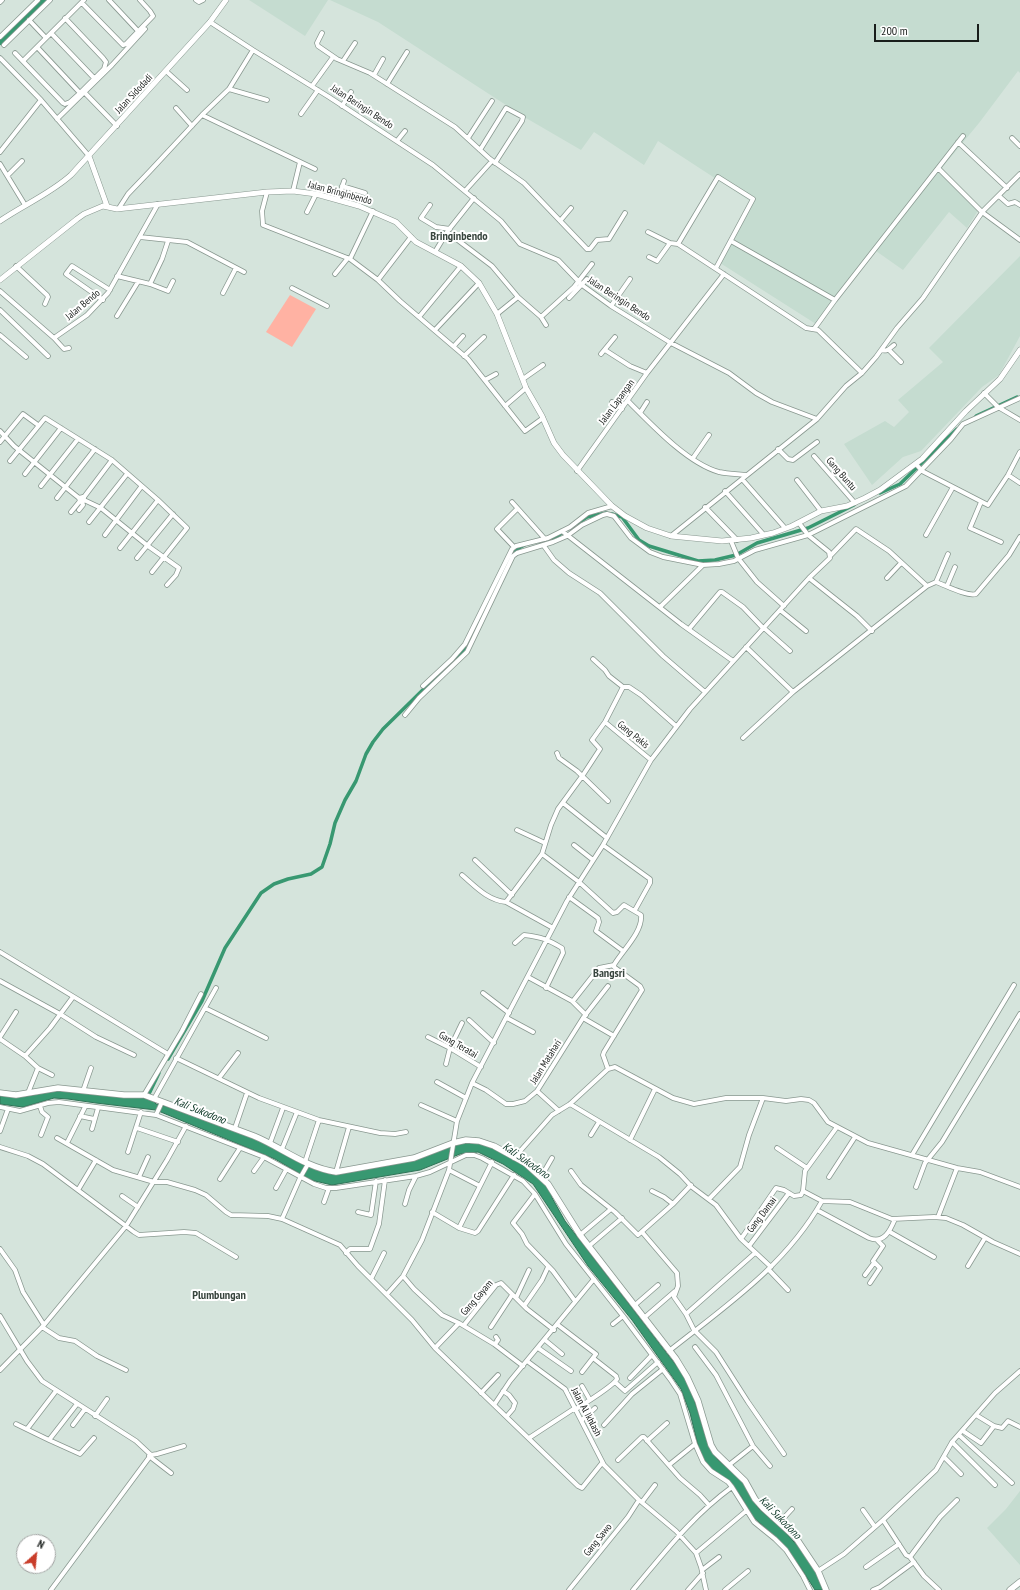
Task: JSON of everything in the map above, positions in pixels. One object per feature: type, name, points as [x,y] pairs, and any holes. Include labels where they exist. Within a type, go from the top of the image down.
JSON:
[{"type":"main road","points":[[0,1093],[28,1094],[58,1088],[149,1097],[162,1103],[235,1128],[270,1143],[319,1169],[336,1172],[414,1158],[453,1144],[470,1140],[484,1142],[494,1146],[525,1163],[548,1184],[580,1235],[645,1317],[669,1350],[694,1390],[711,1445],[715,1452],[746,1481],[755,1499],[763,1508],[796,1538],[818,1571],[826,1590]]},
{"type":"main road","points":[[1010,1590],[1019,1584]]},
{"type":"street","points":[[0,36],[38,0]]},
{"type":"street","points":[[4,45],[50,0]]},
{"type":"street","points":[[109,0],[138,31]]},
{"type":"street","points":[[23,61],[83,1],[123,45],[126,44],[152,16],[150,11],[140,0]]},
{"type":"street","points":[[196,0],[199,2],[203,0]]},
{"type":"street","points":[[210,22],[226,0]]},
{"type":"street","points":[[15,53],[63,103],[65,104],[70,102],[83,93],[94,78],[104,69],[106,61],[65,18]]},
{"type":"street","points":[[30,20],[46,38]]},
{"type":"street","name":"Jalan Sidodadi","points":[[0,221],[62,184],[167,72],[210,22]]},
{"type":"street","name":"Jalan Beringin Bendo","points":[[210,22],[433,165],[501,221],[520,244],[558,260],[580,284],[611,306],[671,343],[729,373],[756,393],[772,402],[817,419]]},
{"type":"street","points":[[57,119],[145,29]]},
{"type":"street","points":[[52,32],[94,78]]},
{"type":"street","points":[[322,33],[317,44],[333,57],[344,61],[387,84],[440,117],[468,138],[494,162],[524,183],[589,250],[598,240],[609,239],[626,213]]},
{"type":"street","points":[[344,61],[355,43]]},
{"type":"street","points":[[37,47],[116,126]]},
{"type":"street","points":[[120,208],[128,194],[202,115],[229,89],[253,50]]},
{"type":"street","points":[[387,84],[407,52]]},
{"type":"street","points":[[312,86],[333,57]]},
{"type":"street","points":[[0,58],[41,100],[89,156],[110,207]]},
{"type":"street","points":[[374,76],[383,59]]},
{"type":"street","points":[[167,72],[187,90]]},
{"type":"street","points":[[229,89],[267,100]]},
{"type":"street","points":[[301,114],[318,90]]},
{"type":"street","points":[[342,106],[351,92]]},
{"type":"street","points":[[0,152],[41,100]]},
{"type":"street","points":[[468,138],[492,101]]},
{"type":"street","points":[[176,108],[192,126]]},
{"type":"street","points":[[465,191],[494,162],[522,121],[522,117],[506,108],[480,150]]},
{"type":"street","points":[[202,115],[315,169]]},
{"type":"street","points":[[396,141],[405,131]]},
{"type":"street","points":[[814,329],[962,136]]},
{"type":"street","points":[[1012,138],[1020,146]]},
{"type":"street","points":[[958,142],[1007,188]]},
{"type":"street","points":[[8,175],[22,161]]},
{"type":"street","points":[[293,191],[300,162]]},
{"type":"street","points":[[0,164],[25,205]]},
{"type":"street","points":[[938,168],[982,212],[1020,240]]},
{"type":"street","points":[[671,536],[725,491],[817,419],[846,386],[862,373],[897,328],[923,298],[982,212],[1020,174]]},
{"type":"street","points":[[678,244],[718,177],[753,199],[716,268]]},
{"type":"street","points":[[338,200],[344,181]]},
{"type":"street","points":[[342,186],[365,193]]},
{"type":"street","name":"Jalan Bringinbendo","points":[[110,207],[120,208],[267,192],[293,191],[316,194],[338,200],[373,211],[396,222],[411,237],[423,246],[461,266],[479,283],[507,334],[526,388],[544,420],[554,443],[577,471],[612,506],[625,516],[648,528],[671,536],[738,541],[785,528],[799,523],[822,511],[855,504],[880,490],[917,464],[952,433],[984,393],[1004,374],[1020,350]]},
{"type":"street","points":[[267,192],[262,211],[262,225],[349,259],[378,280],[454,346],[464,356],[526,432],[544,420]]},
{"type":"street","points":[[307,212],[316,194]]},
{"type":"street","points":[[999,196],[1008,204],[1014,202],[1020,205]]},
{"type":"street","points":[[435,252],[448,231],[474,198]]},
{"type":"street","name":"Jalan Bendo","points":[[54,338],[87,315],[110,290],[158,204]]},
{"type":"street","points":[[430,205],[421,218],[436,227],[448,231],[492,266],[518,297],[541,317],[546,325]]},
{"type":"street","points":[[0,280],[84,214],[103,206],[110,207]]},
{"type":"street","points":[[560,221],[571,208]]},
{"type":"street","points":[[335,274],[349,259],[373,211]]},
{"type":"street","points":[[648,232],[670,243],[678,244],[806,328],[818,330],[862,373]]},
{"type":"street","points":[[140,237],[188,242],[244,272]]},
{"type":"street","points":[[378,280],[411,237]]},
{"type":"street","points":[[150,284],[162,259],[168,241]]},
{"type":"street","points":[[731,241],[835,300]]},
{"type":"street","points":[[649,256],[654,260],[658,260],[670,243]]},
{"type":"street","points":[[569,298],[580,284],[592,264]]},
{"type":"street","points":[[16,266],[48,296],[45,304]]},
{"type":"street","points":[[102,300],[66,274],[72,266],[110,290]]},
{"type":"street","points":[[420,317],[461,266]]},
{"type":"street","points":[[223,293],[236,268]]},
{"type":"street","name":"Jalan Lapangan","points":[[577,471],[606,426],[613,421],[647,373],[724,274]]},
{"type":"street","points":[[117,276],[150,284],[168,291],[173,281]]},
{"type":"street","points":[[541,317],[587,279]]},
{"type":"street","points":[[611,306],[630,279]]},
{"type":"street","points":[[118,316],[138,282]]},
{"type":"street","points":[[435,330],[479,283]]},
{"type":"street","points":[[292,288],[328,306]]},
{"type":"street","points":[[0,291],[65,349],[69,348]]},
{"type":"street","points":[[497,314],[518,297]]},
{"type":"street","points":[[0,310],[48,356]]},
{"type":"street","points":[[0,334],[26,357]]},
{"type":"street","points":[[454,346],[463,336]]},
{"type":"street","points":[[464,356],[484,337]]},
{"type":"street","points":[[601,354],[614,337]]},
{"type":"street","points":[[881,350],[889,350],[894,345]]},
{"type":"street","points":[[605,350],[630,366],[647,373]]},
{"type":"street","points":[[889,350],[901,362]]},
{"type":"street","points":[[523,380],[542,365]]},
{"type":"street","points":[[484,380],[496,374]]},
{"type":"street","points":[[505,406],[526,388]]},
{"type":"street","points":[[984,393],[997,406],[1020,420]]},
{"type":"street","points":[[405,715],[419,698],[467,652],[513,556],[521,551],[544,546],[603,514],[611,515],[621,524],[631,538],[645,550],[663,557],[702,565],[734,561],[737,556],[805,532],[857,510],[906,486],[922,470],[952,433],[963,424],[997,406],[1020,398]]},
{"type":"street","points":[[628,401],[657,431],[693,458],[720,472],[747,475]]},
{"type":"street","points":[[612,402],[622,409]]},
{"type":"street","points":[[640,413],[647,402]]},
{"type":"street","points":[[0,442],[23,414],[38,425]]},
{"type":"street","points":[[10,461],[45,418],[112,460],[158,500],[187,528],[152,572]]},
{"type":"street","points":[[608,418],[613,421]]},
{"type":"street","points":[[25,474],[61,428]]},
{"type":"street","points":[[0,431],[4,437],[19,450],[82,500],[101,508],[179,569],[167,585]]},
{"type":"street","points":[[693,458],[709,435]]},
{"type":"street","points":[[41,486],[78,439]]},
{"type":"street","points":[[778,449],[788,459],[793,460],[817,442]]},
{"type":"street","points":[[57,498],[95,449]]},
{"type":"street","points":[[917,464],[922,470],[989,505],[1008,475],[1020,452]]},
{"type":"street","name":"Gang Buntu","points":[[814,456],[855,504]]},
{"type":"street","points":[[71,512],[82,500],[112,460]]},
{"type":"street","points":[[89,522],[127,474]]},
{"type":"street","points":[[1008,475],[1020,482]]},
{"type":"street","points":[[742,479],[785,528]]},
{"type":"street","points":[[797,480],[822,511]]},
{"type":"street","points":[[105,535],[142,487]]},
{"type":"street","points":[[926,535],[953,487]]},
{"type":"street","points":[[725,491],[764,535]]},
{"type":"street","points":[[79,510],[83,505],[82,500]]},
{"type":"street","points":[[120,548],[158,500]]},
{"type":"street","points":[[512,502],[545,539]]},
{"type":"street","points":[[981,502],[970,528],[1001,542]]},
{"type":"street","points":[[855,504],[857,510]]},
{"type":"street","points":[[423,686],[452,659],[465,644],[510,552],[514,548],[564,534],[570,527],[588,513],[612,506]]},
{"type":"street","points":[[705,508],[738,541]]},
{"type":"street","points":[[514,548],[497,529],[517,509]]},
{"type":"street","points":[[137,558],[172,514]]},
{"type":"street","points":[[799,523],[805,532],[831,555]]},
{"type":"street","points":[[387,1294],[403,1276],[422,1240],[449,1170],[457,1121],[472,1083],[569,898],[603,846],[606,838],[651,760],[676,726],[763,628],[856,529],[889,551],[927,586]]},
{"type":"street","points":[[564,534],[733,661]]},
{"type":"street","points":[[936,582],[964,593],[972,595],[976,594],[1009,555],[1020,537]]},
{"type":"street","points":[[732,541],[737,556],[757,582],[784,606]]},
{"type":"street","points":[[544,546],[554,560],[569,573],[600,593],[663,656],[705,692]]},
{"type":"street","points":[[743,738],[793,692],[927,586],[936,582],[948,554]]},
{"type":"street","points":[[887,578],[901,563]]},
{"type":"street","points":[[660,607],[678,587],[702,565]]},
{"type":"street","points":[[947,586],[954,567]]},
{"type":"street","points":[[809,578],[857,616],[872,630]]},
{"type":"street","points":[[689,629],[720,592],[722,592],[743,607],[763,628],[790,650]]},
{"type":"street","points":[[780,610],[806,632]]},
{"type":"street","points":[[746,647],[793,692]]},
{"type":"street","points":[[594,659],[609,676],[623,687],[629,687],[641,695],[676,726]]},
{"type":"street","points":[[506,902],[542,854],[550,825],[600,748],[592,740],[605,722],[623,687]]},
{"type":"street","name":"Gang Pakis","points":[[605,722],[651,760]]},
{"type":"street","points":[[557,753],[559,758],[582,776],[608,801]]},
{"type":"street","points":[[563,804],[606,838]]},
{"type":"street","points":[[518,830],[545,843]]},
{"type":"street","points":[[574,845],[593,860]]},
{"type":"street","points":[[603,846],[650,879],[650,883],[635,910]]},
{"type":"street","points":[[542,854],[579,882],[613,913],[617,912],[624,905],[635,910],[641,915],[634,936],[614,965],[599,968],[573,1001]]},
{"type":"street","points":[[475,860],[512,895]]},
{"type":"street","points":[[462,875],[493,900],[506,902],[553,928]]},
{"type":"street","points":[[569,898],[598,918],[599,922],[596,931],[623,951]]},
{"type":"street","points":[[515,943],[524,935],[547,939],[563,950],[546,988]]},
{"type":"street","points":[[0,952],[168,1054]]},
{"type":"street","points":[[608,1069],[603,1055],[642,990],[640,986],[614,968],[614,965]]},
{"type":"street","points":[[528,977],[546,988],[573,1001],[584,1016],[614,1036]]},
{"type":"street","points":[[0,981],[60,1014],[96,1037],[134,1055]]},
{"type":"street","points":[[912,1155],[1014,985]]},
{"type":"street","name":"Jalan Matahari","points":[[472,1083],[486,1090],[506,1104],[525,1101],[537,1091],[584,1016],[608,986]]},
{"type":"street","points":[[149,1097],[176,1058],[216,988]]},
{"type":"street","points":[[483,993],[509,1013]]},
{"type":"street","points":[[149,1097],[168,1054],[201,994]]},
{"type":"street","points":[[25,1056],[73,997]]},
{"type":"street","points":[[205,1008],[266,1038]]},
{"type":"street","points":[[16,1012],[0,1038],[25,1056],[38,1068],[52,1075]]},
{"type":"street","points":[[916,1187],[925,1163],[959,1115],[1020,1014]]},
{"type":"street","points":[[507,1018],[533,1032]]},
{"type":"street","points":[[469,1020],[494,1043]]},
{"type":"street","points":[[446,1064],[450,1048],[462,1023]]},
{"type":"street","name":"Gang Teratai","points":[[428,1037],[450,1048],[481,1067]]},
{"type":"street","points":[[219,1078],[238,1053]]},
{"type":"street","points":[[176,1058],[247,1093],[283,1108],[319,1120],[380,1133],[395,1134],[406,1132]]},
{"type":"street","points":[[514,1158],[552,1116],[570,1104],[608,1069],[615,1067],[673,1098],[694,1104],[726,1098],[763,1098],[786,1101],[802,1099],[809,1100],[814,1103],[828,1122],[868,1144],[929,1159],[957,1168],[980,1172],[1020,1187]]},
{"type":"street","points":[[28,1094],[38,1068]]},
{"type":"street","points":[[83,1091],[91,1068]]},
{"type":"street","points":[[437,1082],[466,1098]]},
{"type":"street","points":[[630,1140],[655,1088]]},
{"type":"street","points":[[537,1091],[559,1112]]},
{"type":"street","points":[[235,1128],[247,1093]]},
{"type":"street","points":[[709,1199],[740,1167],[747,1140],[763,1098]]},
{"type":"street","points":[[0,1107],[20,1111],[48,1103],[59,1102],[85,1107],[157,1113],[264,1158],[318,1186],[329,1188],[416,1176],[434,1170],[452,1159],[471,1155],[492,1162],[514,1175],[526,1184],[535,1194],[558,1233],[658,1362],[680,1394],[695,1444],[703,1462],[732,1487],[746,1512],[757,1526],[775,1539],[786,1550],[803,1576],[810,1590]]},
{"type":"street","points":[[157,1113],[162,1103]]},
{"type":"street","points":[[570,1104],[658,1157],[680,1174],[716,1205],[741,1239],[756,1253],[788,1290]]},
{"type":"street","points":[[421,1105],[457,1121]]},
{"type":"street","points":[[40,1106],[42,1112],[48,1116],[41,1135]]},
{"type":"street","points":[[66,1143],[85,1107]]},
{"type":"street","points":[[92,1129],[98,1108]]},
{"type":"street","points":[[270,1143],[283,1108]]},
{"type":"street","points":[[0,1131],[8,1109]]},
{"type":"street","points":[[128,1152],[141,1112]]},
{"type":"street","points":[[282,1149],[297,1112]]},
{"type":"street","points":[[80,1116],[94,1119]]},
{"type":"street","points":[[282,1219],[307,1163],[319,1120]]},
{"type":"street","points":[[590,1135],[599,1122]]},
{"type":"street","points":[[0,1370],[43,1326],[126,1226],[178,1142],[186,1126]]},
{"type":"street","points":[[336,1172],[349,1127]]},
{"type":"street","points":[[741,1239],[775,1189],[779,1188],[792,1196],[797,1197],[801,1195],[804,1191],[804,1175],[807,1168],[837,1127]]},
{"type":"street","points":[[137,1128],[178,1142]]},
{"type":"street","points":[[830,1177],[855,1137]]},
{"type":"street","points":[[57,1138],[113,1170],[154,1182],[167,1182],[195,1190],[206,1195],[231,1215],[268,1216],[282,1219],[334,1242],[412,1320],[435,1348],[579,1487],[582,1488],[602,1463],[641,1501],[679,1534],[696,1553],[706,1590]]},
{"type":"street","points":[[0,1148],[28,1156],[56,1173],[134,1232],[144,1235],[184,1232],[196,1233],[236,1257]]},
{"type":"street","points":[[220,1179],[240,1148]]},
{"type":"street","points":[[777,1148],[807,1168]]},
{"type":"street","points":[[139,1177],[148,1157]]},
{"type":"street","points":[[254,1171],[264,1158]]},
{"type":"street","points":[[541,1177],[552,1158]]},
{"type":"street","points":[[78,1190],[96,1160]]},
{"type":"street","points":[[459,1228],[492,1162]]},
{"type":"street","points":[[938,1217],[957,1168]]},
{"type":"street","points":[[276,1188],[286,1170]]},
{"type":"street","points":[[449,1170],[480,1186]]},
{"type":"street","points":[[571,1170],[581,1185],[622,1218],[638,1235],[673,1204],[691,1185]]},
{"type":"street","points":[[432,1212],[459,1228],[473,1233],[477,1232],[514,1175]]},
{"type":"street","points":[[405,1204],[409,1190],[416,1176]]},
{"type":"street","points":[[346,1253],[350,1249],[370,1249],[379,1224],[385,1180]]},
{"type":"street","points":[[358,1212],[371,1215],[376,1181]]},
{"type":"street","points":[[324,1202],[329,1188]]},
{"type":"street","points":[[652,1191],[664,1197],[673,1204]]},
{"type":"street","points":[[804,1191],[822,1201],[850,1202],[895,1219],[946,1218],[1020,1254]]},
{"type":"street","name":"Gang Damai","points":[[749,1246],[788,1193]]},
{"type":"street","points":[[535,1194],[513,1222],[522,1234],[526,1244],[548,1267],[576,1301]]},
{"type":"street","points":[[122,1196],[138,1207]]},
{"type":"street","points":[[669,1350],[770,1269],[797,1238],[822,1201]]},
{"type":"street","points":[[580,1235],[611,1209]]},
{"type":"street","points":[[817,1210],[869,1238],[878,1241],[883,1246],[865,1275]]},
{"type":"street","points":[[589,1246],[622,1218]]},
{"type":"street","points":[[878,1241],[890,1232],[895,1219]]},
{"type":"street","points":[[642,1232],[675,1270],[678,1278],[677,1289],[674,1297],[686,1314],[694,1330],[716,1352],[784,1454]]},
{"type":"street","points":[[890,1232],[934,1257]]},
{"type":"street","points":[[968,1266],[985,1238]]},
{"type":"street","points":[[0,1249],[15,1270],[24,1292],[43,1326],[59,1338],[75,1341],[97,1356],[126,1370]]},
{"type":"street","points":[[371,1279],[384,1253]]},
{"type":"street","points":[[686,1314],[756,1253]]},
{"type":"street","points":[[870,1283],[880,1268],[874,1262]]},
{"type":"street","points":[[524,1306],[542,1280],[548,1267]]},
{"type":"street","points":[[491,1327],[514,1296],[529,1270]]},
{"type":"street","points":[[403,1276],[433,1309],[442,1316],[459,1323],[495,1344],[523,1366]]},
{"type":"street","points":[[494,1404],[594,1279]]},
{"type":"street","name":"Gang Gayam","points":[[464,1326],[498,1283],[503,1284],[514,1296]]},
{"type":"street","points":[[635,1305],[658,1285]]},
{"type":"street","points":[[645,1317],[677,1289]]},
{"type":"street","points":[[514,1296],[554,1330]]},
{"type":"street","points":[[613,1324],[623,1316]]},
{"type":"street","points":[[1,1319],[21,1349],[27,1361],[42,1381],[136,1441],[150,1456],[172,1473]]},
{"type":"street","points":[[435,1348],[459,1323]]},
{"type":"street","points":[[558,1325],[596,1354],[582,1372]]},
{"type":"street","points":[[495,1344],[498,1340],[496,1337]]},
{"type":"street","points":[[545,1340],[562,1354]]},
{"type":"street","points":[[695,1347],[716,1375],[753,1446],[770,1466]]},
{"type":"street","points":[[538,1348],[572,1371]]},
{"type":"street","points":[[630,1378],[652,1355]]},
{"type":"street","points":[[529,1438],[590,1400],[615,1382],[616,1376],[592,1358]]},
{"type":"street","name":"Jalan Al Ikhlash","points":[[527,1361],[563,1386],[576,1408],[602,1463]]},
{"type":"street","points":[[615,1382],[625,1391],[658,1362]]},
{"type":"street","points":[[604,1425],[632,1394],[663,1369]]},
{"type":"street","points":[[818,1571],[844,1554],[936,1470],[952,1442],[995,1393],[1020,1371]]},
{"type":"street","points":[[481,1393],[498,1375]]},
{"type":"street","points":[[582,1386],[590,1400]]},
{"type":"street","points":[[27,1430],[56,1391]]},
{"type":"street","points":[[503,1391],[509,1395],[515,1403],[513,1409],[507,1416]]},
{"type":"street","points":[[95,1416],[107,1399]]},
{"type":"street","points":[[49,1440],[77,1404]]},
{"type":"street","points":[[582,1420],[595,1408]]},
{"type":"street","points":[[73,1425],[85,1409]]},
{"type":"street","points":[[976,1415],[994,1426],[1002,1428],[1008,1421],[1020,1427]]},
{"type":"street","points":[[647,1441],[667,1423]]},
{"type":"street","points":[[16,1424],[80,1454],[94,1438]]},
{"type":"street","points":[[963,1431],[981,1443],[994,1426]]},
{"type":"street","points":[[959,1435],[1012,1483]]},
{"type":"street","points":[[618,1460],[642,1436],[669,1464],[680,1478],[709,1505]]},
{"type":"street","points":[[952,1442],[995,1485]]},
{"type":"street","points":[[669,1464],[695,1444]]},
{"type":"street","points":[[51,1590],[150,1456],[184,1446]]},
{"type":"street","points":[[729,1465],[753,1446]]},
{"type":"street","points":[[944,1457],[961,1474]]},
{"type":"street","name":"Gang Sawo","points":[[569,1590],[655,1485]]},
{"type":"street","points":[[633,1590],[679,1534],[709,1505],[732,1487]]},
{"type":"street","points":[[910,1557],[940,1517],[958,1500]]},
{"type":"street","points":[[780,1522],[792,1509]]},
{"type":"street","points":[[863,1510],[875,1527]]},
{"type":"street","points":[[696,1553],[746,1512]]},
{"type":"street","points":[[883,1520],[906,1555],[910,1557],[924,1576],[939,1590]]},
{"type":"street","points":[[866,1567],[899,1544]]},
{"type":"street","points":[[688,1590],[702,1572],[719,1557]]},
{"type":"street","points":[[873,1590],[880,1587],[914,1562]]},
{"type":"street","points":[[725,1590],[748,1571]]},
{"type":"shaded area","points":[[249,0],[328,0],[305,36]]},
{"type":"shaded area","points":[[330,0],[1020,0],[1020,73],[1018,71],[979,123],[941,169],[979,209],[967,228],[949,212],[903,270],[876,251],[816,324],[717,261],[750,201],[658,141],[644,165],[594,132],[581,150],[526,118],[378,22]]},
{"type":"shaded area","points":[[1020,256],[1020,336],[999,375],[982,387],[921,451],[903,457],[872,485],[844,444],[885,421],[894,427],[909,412],[898,400],[943,362],[929,348]]},
{"type":"shaded area","points":[[290,295],[316,309],[292,347],[266,332]]},
{"type":"shaded area","points":[[62,1089],[145,1098],[156,1104],[264,1141],[336,1174],[419,1158],[449,1146],[468,1141],[491,1146],[524,1165],[546,1187],[565,1221],[682,1373],[693,1396],[709,1447],[717,1459],[742,1481],[759,1509],[784,1531],[803,1552],[820,1578],[824,1590],[815,1590],[799,1565],[777,1538],[752,1516],[741,1496],[730,1484],[710,1469],[700,1453],[690,1413],[681,1389],[632,1320],[588,1266],[533,1184],[503,1164],[478,1152],[460,1154],[420,1170],[332,1185],[311,1180],[275,1159],[156,1110],[54,1098],[23,1107],[0,1104],[0,1095],[15,1097]]},
{"type":"shaded area","points":[[1020,1491],[1020,1565],[987,1528],[1006,1509]]},
{"type":"waterway","points":[[0,42],[43,0]]},
{"type":"waterway","points":[[976,416],[1017,397]]},
{"type":"waterway","points":[[880,493],[900,484],[957,429]]},
{"type":"waterway","points":[[612,514],[622,517],[639,540],[649,546],[698,561],[715,560],[736,555],[757,543],[808,528],[854,505]]},
{"type":"waterway","points":[[578,523],[587,517],[606,513]]},
{"type":"waterway","points":[[540,542],[552,540],[563,532]]},
{"type":"waterway","points":[[168,1059],[202,1001],[225,948],[261,893],[274,884],[311,874],[322,867],[335,823],[345,800],[356,781],[366,754],[373,742],[383,729],[439,674],[454,662],[470,641],[510,557],[514,551],[526,544]]},
{"type":"waterway","points":[[147,1098],[159,1073]]},
{"type":"waterway","name":"Kali Sukodono","points":[[532,1174],[544,1184],[549,1194]]},
{"type":"district","name":"Bringinbendo","points":[[459,237]]},
{"type":"district","name":"Bangsri","points":[[609,974]]},
{"type":"district","name":"Plumbungan","points":[[219,1296]]}]
